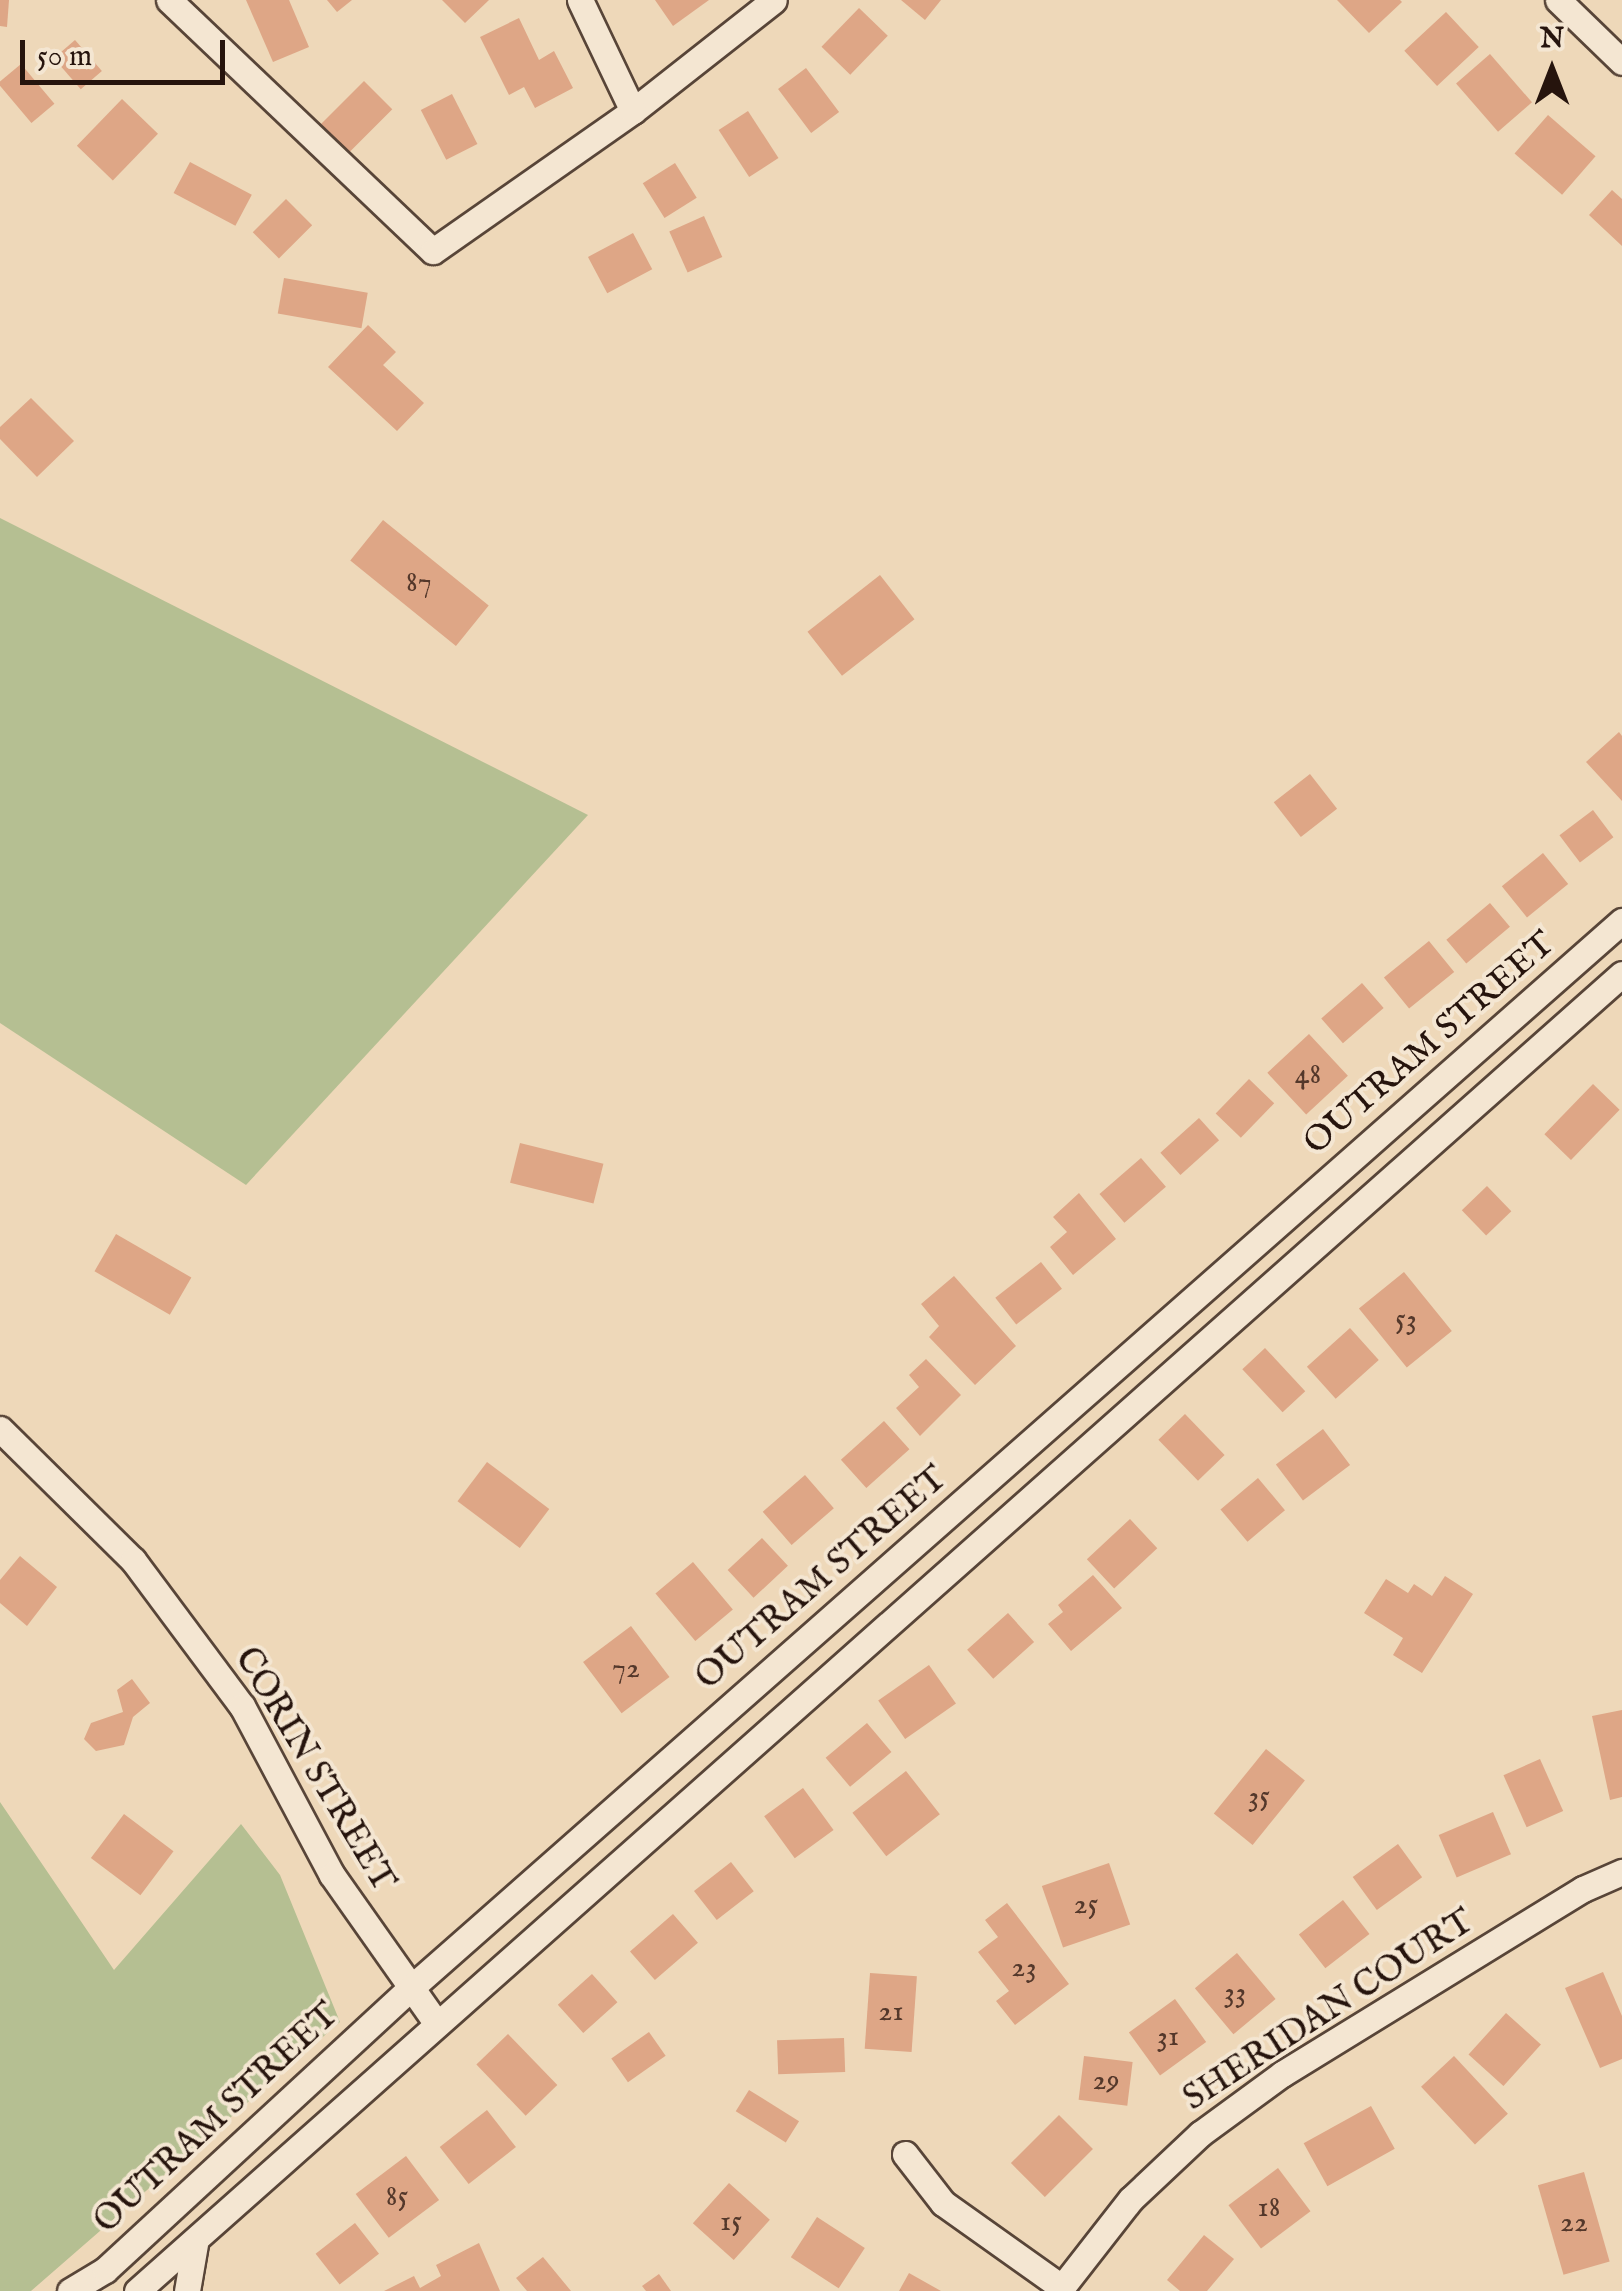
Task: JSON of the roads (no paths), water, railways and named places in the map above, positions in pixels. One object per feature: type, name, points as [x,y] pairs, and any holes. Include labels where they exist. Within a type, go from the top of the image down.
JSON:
[{"type":"street","points":[[168,0],[434,251],[633,111],[774,0]]},
{"type":"street","points":[[580,0],[633,111]]},
{"type":"street","points":[[1558,0],[1622,62]]},
{"type":"street","name":"OUTRAM STREET","points":[[70,2291],[104,2270],[412,1987],[1622,921]]},
{"type":"street","name":"OUTRAM STREET","points":[[137,2291],[195,2244],[437,2024],[1622,974]]},
{"type":"street","name":"CORIN STREET","points":[[0,1428],[134,1560],[231,1691],[332,1874],[437,2024]]},
{"type":"street","name":"SHERIDAN COURT","points":[[905,2154],[943,2203],[1060,2289],[1131,2199],[1200,2134],[1282,2074],[1583,1889],[1622,1872]]},
{"type":"street","points":[[187,2291],[195,2244]]},
{"type":"street","points":[[104,2270],[120,2291]]}]
